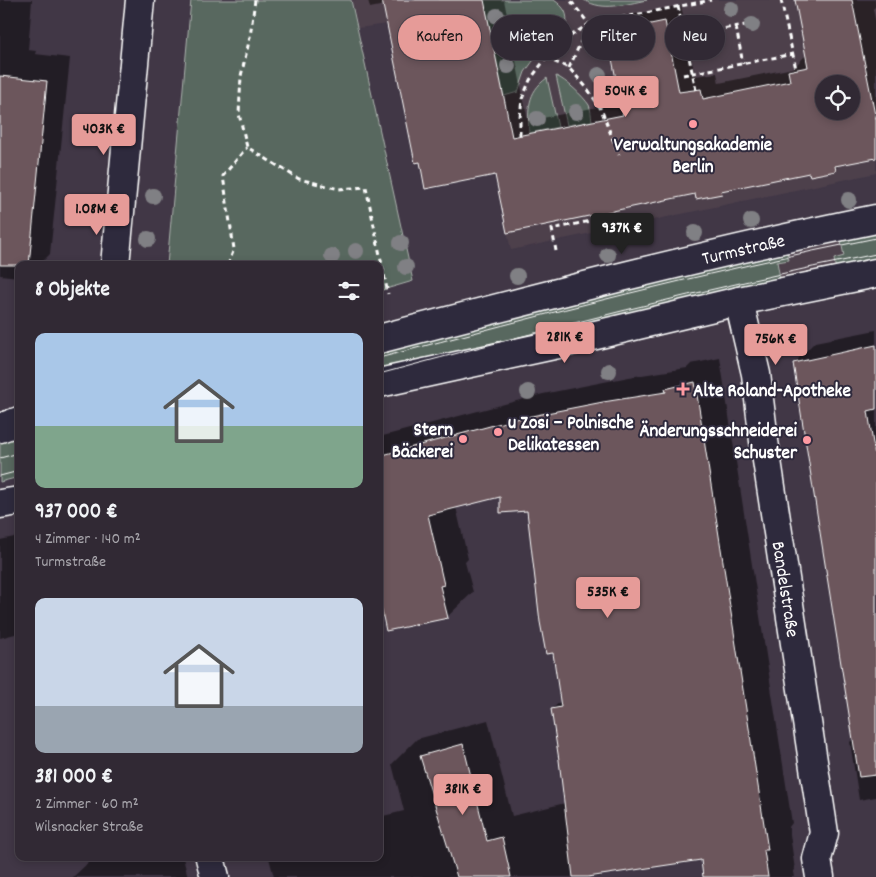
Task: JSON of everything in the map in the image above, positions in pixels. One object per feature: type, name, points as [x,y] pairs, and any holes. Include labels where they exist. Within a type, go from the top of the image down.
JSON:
[{"type":"main road","points":[[116,261],[140,0]]},
{"type":"main road","name":"Turmstraße","points":[[383,338],[564,290],[876,219]]},
{"type":"main road","points":[[383,383],[738,301],[876,273]]},
{"type":"main road","name":"Bandelstraße","points":[[738,301],[756,374],[764,441],[824,833],[817,859],[820,877]]},
{"type":"main road","points":[[0,428],[15,422]]},
{"type":"main road","points":[[0,504],[15,502]]},
{"type":"main road","points":[[211,861],[215,877]]},
{"type":"path","points":[[255,0],[250,37],[241,76],[239,105],[239,114],[247,147],[299,179],[338,188],[366,186],[381,261]]},
{"type":"path","points":[[570,0],[582,15]]},
{"type":"path","points":[[634,15],[711,0]]},
{"type":"path","points":[[781,0],[796,69]]},
{"type":"path","points":[[678,6],[696,90]]},
{"type":"path","points":[[725,29],[745,25]]},
{"type":"path","points":[[736,27],[744,64]]},
{"type":"path","points":[[569,68],[582,39]]},
{"type":"path","points":[[683,75],[793,54]]},
{"type":"path","points":[[520,135],[522,99],[530,80],[545,60]]},
{"type":"path","points":[[551,60],[569,68],[601,109],[619,155]]},
{"type":"path","points":[[230,261],[234,249],[223,176],[247,147]]},
{"type":"path","points":[[556,250],[552,229],[610,217],[610,212]]},
{"type":"path","points":[[383,269],[388,294]]},
{"type":"shaded area","name":"Verwaltungsakademie Berlin","points":[[352,0],[876,0],[876,173],[511,250],[495,176],[490,176],[485,149],[512,137],[496,60],[572,60],[572,15],[491,15],[491,34],[486,10],[450,15],[398,15],[398,22],[358,28]]},
{"type":"shaded area","points":[[840,236],[845,257],[836,271],[781,283],[776,262],[789,260],[786,247]]},
{"type":"green space","points":[[191,0],[351,0],[413,281],[383,290],[383,261],[167,261]]},
{"type":"green space","points":[[439,0],[554,0],[561,5],[566,15],[491,15],[491,34],[486,10],[461,14]]},
{"type":"green space","points":[[584,0],[647,0],[623,5],[599,6]]},
{"type":"green space","points":[[496,60],[534,60],[525,72],[518,92],[504,96]]},
{"type":"green space","points":[[556,76],[579,93],[586,101],[590,107],[592,121],[567,125]]},
{"type":"green space","points":[[547,78],[558,127],[529,133],[529,109],[532,95],[540,83]]},
{"type":"green space","points":[[876,228],[876,263],[836,271],[834,259],[844,256],[840,236]]},
{"type":"green space","points":[[786,247],[789,260],[777,262],[781,283],[383,382],[383,346]]},
{"type":"green space","points":[[15,432],[15,478],[0,482],[0,438]]},
{"type":"building","points":[[382,0],[484,0],[491,34],[491,60],[496,60],[512,137],[623,115],[612,60],[655,60],[655,23],[665,21],[665,60],[673,60],[679,92],[701,89],[703,99],[790,81],[788,71],[808,67],[795,0],[852,0],[876,120],[876,158],[835,166],[836,171],[810,176],[809,173],[721,191],[722,194],[696,199],[695,194],[507,233],[495,175],[425,189],[420,162],[415,163]]},
{"type":"building","points":[[0,76],[47,81],[29,261],[15,261],[15,265],[0,265]]},
{"type":"building","points":[[876,345],[876,409],[868,411],[876,463],[876,775],[859,777],[793,363]]},
{"type":"building","points":[[695,382],[768,850],[764,850],[768,877],[703,877],[701,860],[588,877],[573,877],[551,709],[561,707],[553,653],[546,654],[540,622],[527,511],[500,513],[500,497],[428,515],[444,585],[440,586],[448,618],[386,631],[383,616],[383,455],[516,419],[666,392],[665,389]]},
{"type":"building","points":[[463,744],[487,841],[502,837],[511,877],[457,877],[420,756]]},
{"type":"tram line","points":[[383,357],[565,309],[689,279],[876,238]]},
{"type":"tram line","points":[[383,373],[626,310],[751,280],[876,254]]},
{"type":"tram line","points":[[0,458],[15,454]]},
{"type":"tram line","points":[[0,476],[15,472]]},
{"type":"place","name":"Verwaltungsakademie Berlin","points":[[693,124]]},
{"type":"place","name":"Alte Roland-Apotheke","points":[[683,389]]},
{"type":"place","name":"u Zosi – Polnische Delikatessen","points":[[498,432]]},
{"type":"place","name":"Stern Bäckerei","points":[[463,439]]},
{"type":"place","name":"Änderungsschneiderei Schuster","points":[[807,440]]}]
